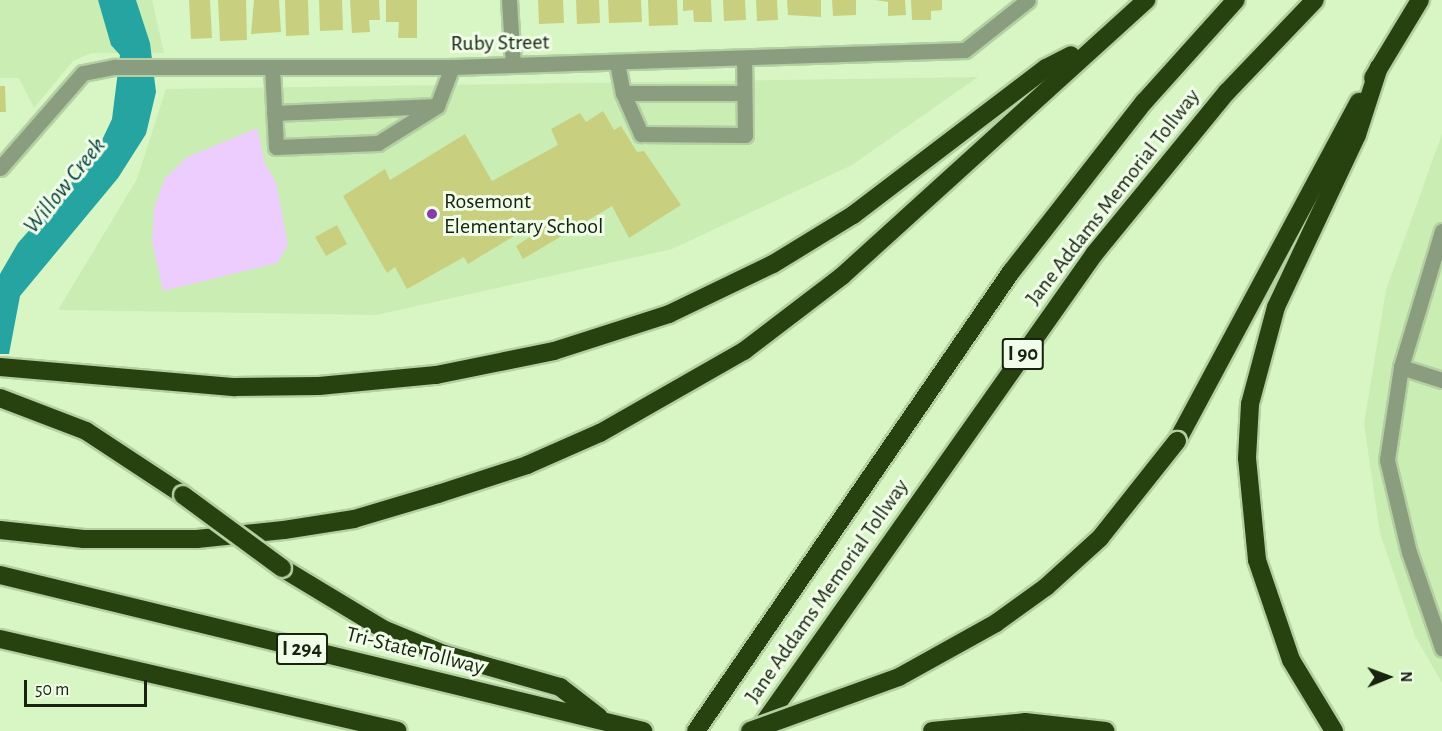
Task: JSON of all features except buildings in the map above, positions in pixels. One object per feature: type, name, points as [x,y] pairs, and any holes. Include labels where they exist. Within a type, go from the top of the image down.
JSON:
[{"type":"highway","points":[[0,530],[84,539],[152,539],[284,530],[354,519],[538,460],[665,399],[744,351],[842,276],[1097,42],[1146,0]]},
{"type":"highway","name":"Jane Addams Memorial Tollway","points":[[696,731],[1025,254],[1144,102],[1236,0]]},
{"type":"highway","name":"Jane Addams Memorial Tollway","points":[[758,731],[1095,253],[1227,92],[1315,0]]},
{"type":"highway","points":[[750,731],[899,677],[996,623],[1046,587],[1100,538],[1177,441],[1379,67],[1420,0]]},
{"type":"highway","points":[[0,367],[235,387],[319,386],[436,375],[554,351],[669,314],[773,264],[853,215],[1046,68],[1097,42]]},
{"type":"highway","points":[[1334,731],[1290,660],[1257,560],[1247,458],[1250,404],[1276,307],[1357,135],[1379,67]]},
{"type":"highway","points":[[0,398],[86,431],[183,495],[282,568],[382,629],[444,654],[560,687],[605,722]]},
{"type":"highway","name":"Tri-State Tollway","points":[[0,575],[639,730]]},
{"type":"highway","points":[[0,639],[397,731]]},
{"type":"highway","points":[[932,731],[1026,722],[1105,731]]},
{"type":"street","points":[[509,0],[513,65]]},
{"type":"street","name":"Ruby Street","points":[[0,168],[83,73],[115,67],[452,67],[965,50],[1028,0]]},
{"type":"street","points":[[617,63],[622,93],[641,134],[745,135],[744,58]]},
{"type":"street","points":[[272,67],[276,147],[378,143],[437,105],[452,67]]},
{"type":"street","points":[[622,93],[744,93]]},
{"type":"street","points":[[274,114],[437,105]]},
{"type":"street","points":[[1442,231],[1401,367],[1387,460],[1409,552],[1442,648]]},
{"type":"street","points":[[1401,367],[1442,380]]},
{"type":"shaded area","points":[[0,0],[152,0],[164,53],[91,53],[73,61],[34,108],[19,78],[0,78]]},
{"type":"shaded area","name":"Rosemont Elementary School","points":[[978,77],[852,165],[672,249],[376,315],[58,310],[137,179],[166,89]]},
{"type":"shaded area","points":[[257,128],[265,164],[276,182],[288,245],[277,263],[163,291],[152,241],[154,208],[165,178],[187,157]]},
{"type":"shaded area","points":[[1442,134],[1442,683],[1415,636],[1380,533],[1364,424],[1386,290]]},
{"type":"water","points":[[98,0],[136,0],[150,43],[156,92],[146,134],[118,178],[20,296],[9,354],[0,354],[0,274],[18,243],[94,157],[112,119],[120,55],[111,45]]},
{"type":"place","name":"Rosemont Elementary School","points":[[432,214]]},
{"type":"water label","name":"Willow Creek","points":[[65,186]]}]
